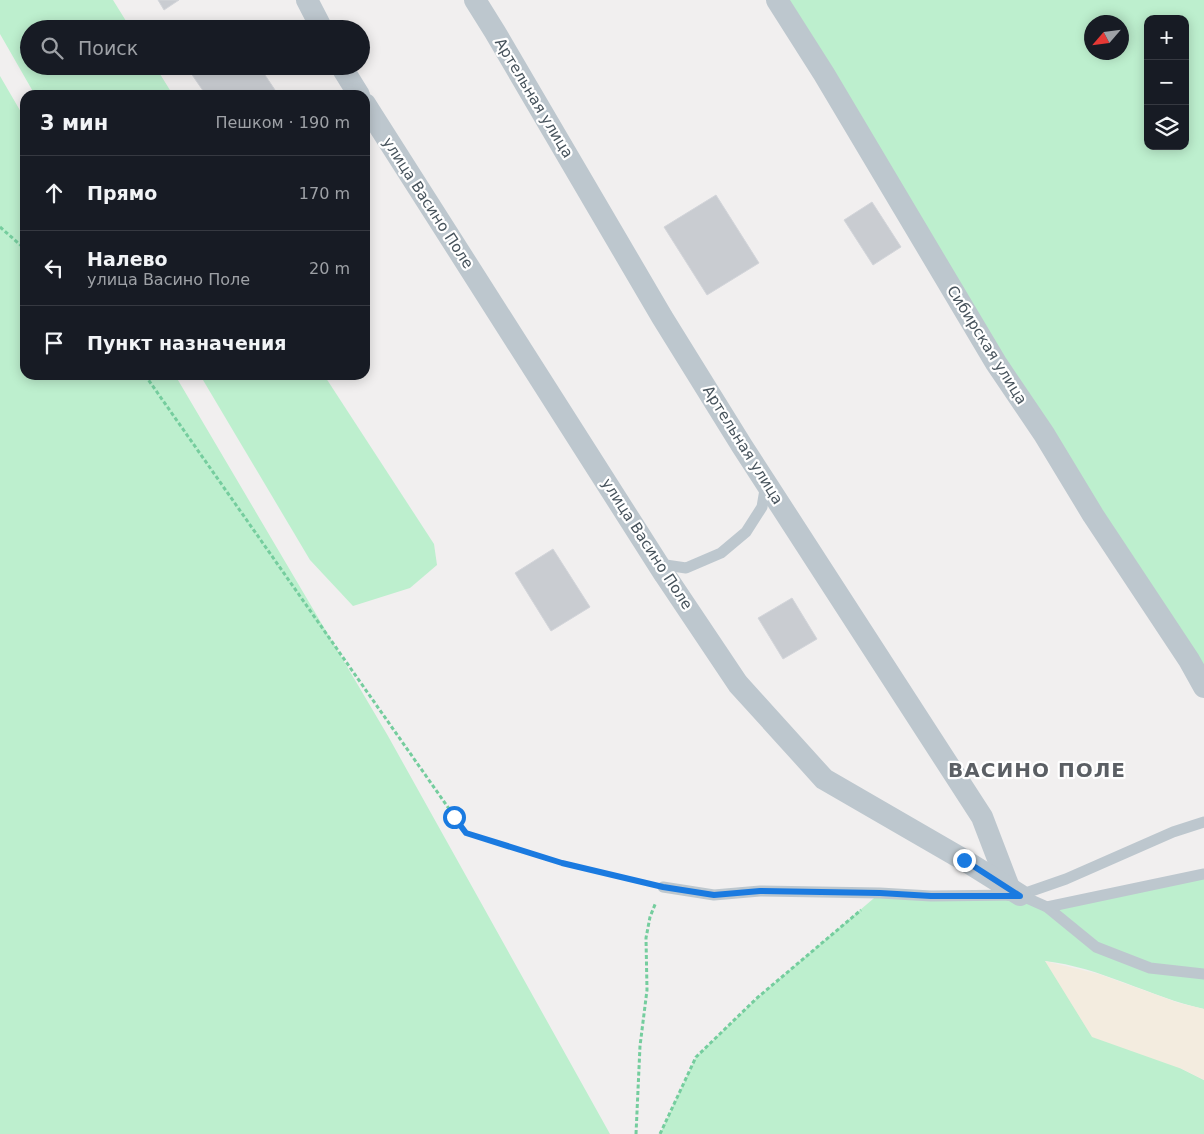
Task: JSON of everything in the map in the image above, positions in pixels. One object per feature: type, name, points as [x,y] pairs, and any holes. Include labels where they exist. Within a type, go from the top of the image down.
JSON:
[{"type":"street","points":[[307,0],[317,20]]},
{"type":"street","name":"Артельная улица","points":[[475,0],[662,317],[982,817],[1015,893]]},
{"type":"street","name":"Сибирская улица","points":[[776,0],[824,74],[996,363],[1044,434],[1093,515],[1189,660],[1204,687]]},
{"type":"street","points":[[347,75],[356,90]]},
{"type":"street","name":"улица Васино Поле","points":[[370,112],[659,564],[738,684],[824,779],[964,860],[1015,893]]},
{"type":"lane","points":[[659,564],[686,568],[721,553],[746,532],[762,507],[766,482]]},
{"type":"lane","points":[[663,887],[714,895],[760,891],[880,893],[931,896],[1015,893],[1066,880],[1173,832],[1204,822]]},
{"type":"lane","points":[[1047,907],[1204,874]]},
{"type":"lane","points":[[1015,893],[1047,907],[1096,947],[1150,968],[1204,974]]},
{"type":"path","points":[[0,227],[20,244]]},
{"type":"path","points":[[149,380],[466,833],[562,863],[663,887],[650,917],[646,938],[647,990],[640,1046],[636,1134]]},
{"type":"path","points":[[660,1134],[696,1057],[757,998],[880,893]]},
{"type":"green space","points":[[0,0],[113,0],[125,20],[20,20],[20,69],[0,34]]},
{"type":"green space","points":[[777,0],[1204,0],[1204,687]]},
{"type":"green space","points":[[24,75],[161,75],[170,90],[32,90]]},
{"type":"green space","points":[[0,76],[20,110],[20,380],[178,380],[388,736],[610,1134],[0,1134]]},
{"type":"green space","points":[[203,380],[327,380],[434,544],[437,565],[410,588],[353,606],[310,560]]},
{"type":"green space","points":[[1204,874],[1204,1009],[1184,1004],[1085,969],[1045,961],[1182,1069],[1204,1080],[1204,1134],[660,1134],[696,1057],[757,998],[880,893],[1021,893],[1047,907]]},
{"type":"sand","points":[[1045,961],[1099,974],[1179,1003],[1204,1009],[1204,1080],[1182,1069],[1092,1037]]},
{"type":"building","points":[[158,0],[179,0],[164,10]]},
{"type":"building","points":[[192,75],[265,75],[275,90],[203,90]]},
{"type":"building","points":[[716,195],[759,263],[707,295],[664,227]]},
{"type":"building","points":[[872,202],[901,247],[873,265],[844,220]]},
{"type":"building","points":[[553,549],[590,607],[551,631],[515,573]]},
{"type":"building","points":[[792,598],[817,639],[783,659],[758,618]]},
{"type":"district","name":"ВАСИНО ПОЛЕ","points":[[1037,770]]},
{"type":"route","points":[[454,817],[466,833],[562,863],[663,887],[714,895],[760,891],[880,893],[931,896],[1020,896],[964,860]]}]
